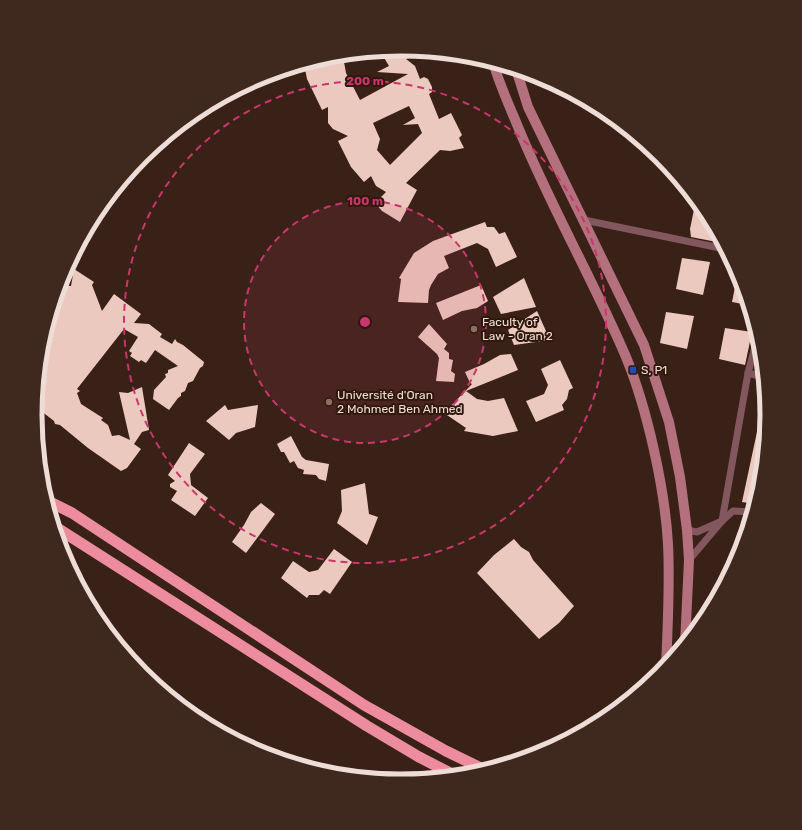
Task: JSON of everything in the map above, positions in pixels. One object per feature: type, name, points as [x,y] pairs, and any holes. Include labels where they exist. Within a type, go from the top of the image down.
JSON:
[{"type":"highway","points":[[52,501],[364,704],[434,744],[477,766]]},
{"type":"highway","points":[[53,503],[63,508]]},
{"type":"highway","points":[[61,531],[367,726],[419,757],[447,771]]},
{"type":"main road","points":[[496,68],[529,153],[598,294],[626,359],[641,404],[656,464],[665,514],[668,544],[666,657]]},
{"type":"main road","points":[[518,76],[528,107],[584,220],[646,351],[669,422],[680,477],[687,530],[689,560],[685,635]]},
{"type":"street","points":[[584,220],[718,248]]},
{"type":"street","points":[[722,521],[748,373],[754,351]]},
{"type":"street","points":[[748,373],[758,376]]},
{"type":"street","points":[[689,560],[722,521],[734,511],[747,512]]},
{"type":"street","points":[[687,530],[697,532],[722,521]]},
{"type":"building","points":[[411,56],[406,59],[415,66],[420,79],[424,77],[428,79],[432,87],[432,92],[429,94],[439,119],[451,113],[462,135],[459,138],[464,148],[450,151],[440,150],[406,183],[417,190],[400,222],[382,211],[375,203],[386,192],[376,186],[371,176],[364,182],[351,167],[338,141],[348,136],[333,129],[328,123],[328,107],[322,110],[307,79],[305,69],[354,59],[375,57],[344,62],[346,73],[360,100],[408,74],[377,72],[389,66],[383,57]],"holes":[[[409,106],[415,118],[403,125],[418,124],[422,133],[390,165],[377,150],[380,139],[373,123]]]},
{"type":"building","points":[[694,209],[715,242],[691,237],[690,229]]},
{"type":"building","points":[[485,222],[487,227],[494,227],[499,234],[505,232],[517,257],[496,267],[488,249],[477,243],[444,256],[449,268],[438,274],[431,285],[428,303],[398,302],[401,279],[399,278],[414,253],[433,241]]},
{"type":"building","points":[[682,258],[710,262],[703,295],[676,289]]},
{"type":"building","points":[[74,269],[94,282],[92,285],[102,311],[114,294],[141,314],[134,323],[149,324],[162,334],[160,337],[172,344],[175,339],[204,362],[193,381],[188,383],[185,391],[181,393],[181,396],[169,410],[153,399],[154,390],[166,377],[165,374],[168,373],[168,370],[178,366],[155,350],[146,363],[141,360],[139,362],[130,356],[132,353],[129,351],[138,337],[124,329],[77,389],[80,391],[77,393],[81,404],[103,418],[101,420],[108,425],[112,436],[119,435],[130,440],[119,392],[128,393],[142,387],[149,430],[142,432],[134,444],[141,449],[127,468],[121,471],[88,448],[60,425],[55,424],[54,421],[42,412],[45,368],[54,322],[66,286],[71,286]]},
{"type":"building","points":[[524,278],[536,307],[501,314],[493,297]]},
{"type":"building","points":[[481,285],[488,301],[477,308],[462,311],[443,320],[436,303]]},
{"type":"building","points":[[735,285],[742,304],[732,302]]},
{"type":"building","points":[[537,311],[550,340],[514,345],[508,330]]},
{"type":"building","points":[[666,312],[694,316],[687,349],[660,343]]},
{"type":"building","points":[[429,324],[447,344],[444,349],[449,353],[449,359],[453,360],[451,371],[455,374],[454,382],[436,381],[439,358],[437,354],[418,337]]},
{"type":"building","points":[[725,328],[750,332],[751,336],[745,365],[719,359]]},
{"type":"building","points":[[511,354],[518,370],[466,391],[477,399],[488,401],[504,398],[518,431],[493,436],[464,431],[466,428],[444,413],[472,384],[470,383],[465,372],[500,355]]},
{"type":"building","points":[[560,360],[573,388],[569,390],[567,399],[562,405],[564,410],[536,422],[526,401],[544,394],[548,385],[541,369]]},
{"type":"building","points":[[225,405],[228,410],[258,405],[255,427],[236,433],[229,440],[206,421]]},
{"type":"building","points":[[760,418],[757,462],[753,485],[749,503],[742,502]]},
{"type":"building","points":[[291,436],[302,457],[306,460],[329,464],[326,481],[319,479],[316,475],[303,474],[304,470],[298,468],[294,461],[290,463],[284,452],[281,452],[277,444]]},
{"type":"building","points":[[189,443],[205,454],[190,474],[191,485],[208,498],[195,516],[171,500],[177,491],[170,487],[170,484],[175,481],[168,475]]},
{"type":"building","points":[[365,483],[369,514],[378,517],[367,545],[337,523],[342,511],[341,490]]},
{"type":"building","points":[[261,503],[275,514],[246,553],[232,542],[251,512]]},
{"type":"building","points":[[514,539],[521,547],[529,552],[533,560],[574,606],[559,623],[539,639],[477,573],[494,555]]},
{"type":"building","points":[[334,549],[352,562],[330,594],[324,590],[319,595],[309,595],[307,598],[281,578],[293,561],[309,572],[318,570]]},
{"type":"place","name":"Faculty of Law - Oran 2","points":[[474,329]]},
{"type":"place","name":"S, P1","points":[[633,370]]},
{"type":"place","name":"Université d'Oran 2 Mohmed Ben Ahmed","points":[[329,402]]}]
